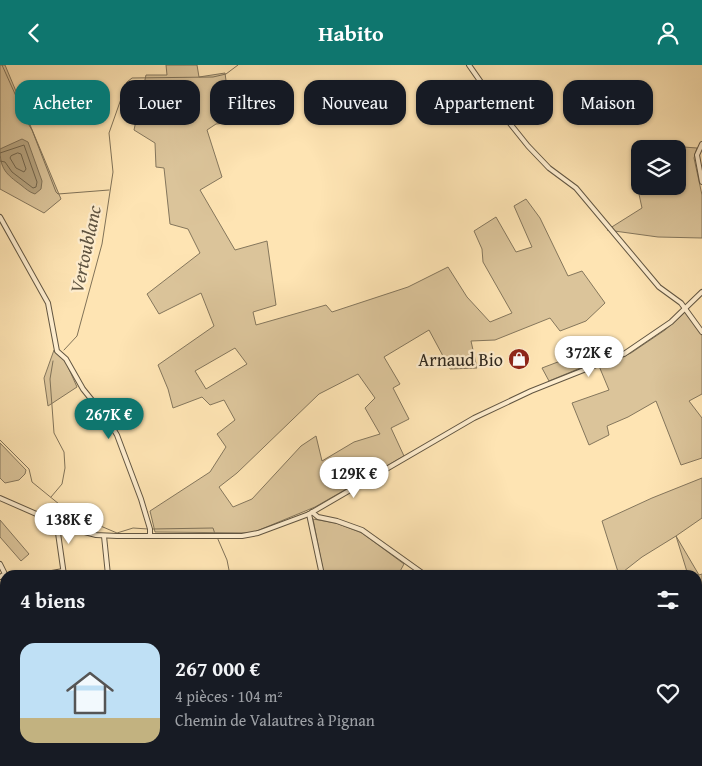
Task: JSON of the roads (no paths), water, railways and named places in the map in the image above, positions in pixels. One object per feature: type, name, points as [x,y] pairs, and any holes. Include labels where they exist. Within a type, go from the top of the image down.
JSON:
[{"type":"street","points":[[469,65],[528,146],[549,169],[576,188],[659,287],[681,303],[702,333]]},
{"type":"street","points":[[702,144],[697,155],[702,182]]},
{"type":"street","points":[[0,217],[48,303],[57,351],[66,359],[83,389],[108,420],[117,435],[143,505],[150,535]]},
{"type":"street","points":[[6,494],[1,499],[66,527],[104,535],[242,536],[254,534],[311,513],[474,418],[531,391],[624,354],[656,333],[702,292]]},
{"type":"street","points":[[311,513],[321,570]]},
{"type":"street","points":[[311,513],[318,517],[337,521],[362,530],[419,570]]},
{"type":"street","points":[[50,519],[49,522],[56,528],[58,533],[64,570]]},
{"type":"street","points":[[104,535],[108,570]]},
{"type":"water","points":[[22,139],[28,142],[42,181],[41,189],[35,194],[11,178],[1,162],[0,149]]},
{"type":"waterway","name":"Vertoublanc","points":[[2,65],[32,130],[56,192],[58,194],[109,190]]},
{"type":"waterway","points":[[64,350],[77,336],[102,244],[113,172],[109,133],[127,82],[132,78],[213,77],[226,74],[238,65]]},
{"type":"waterway","name":"Vertoublanc","points":[[51,497],[62,484],[65,468],[64,452],[54,433],[50,379],[53,361]]},
{"type":"waterway","points":[[0,440],[29,469],[32,482],[70,513],[117,533],[133,528],[148,529]]},
{"type":"waterway","points":[[152,529],[213,528],[215,534]]},
{"type":"waterway","points":[[217,537],[227,560],[229,570]]},
{"type":"place","name":"Arnaud Bio","points":[[519,359]]}]
